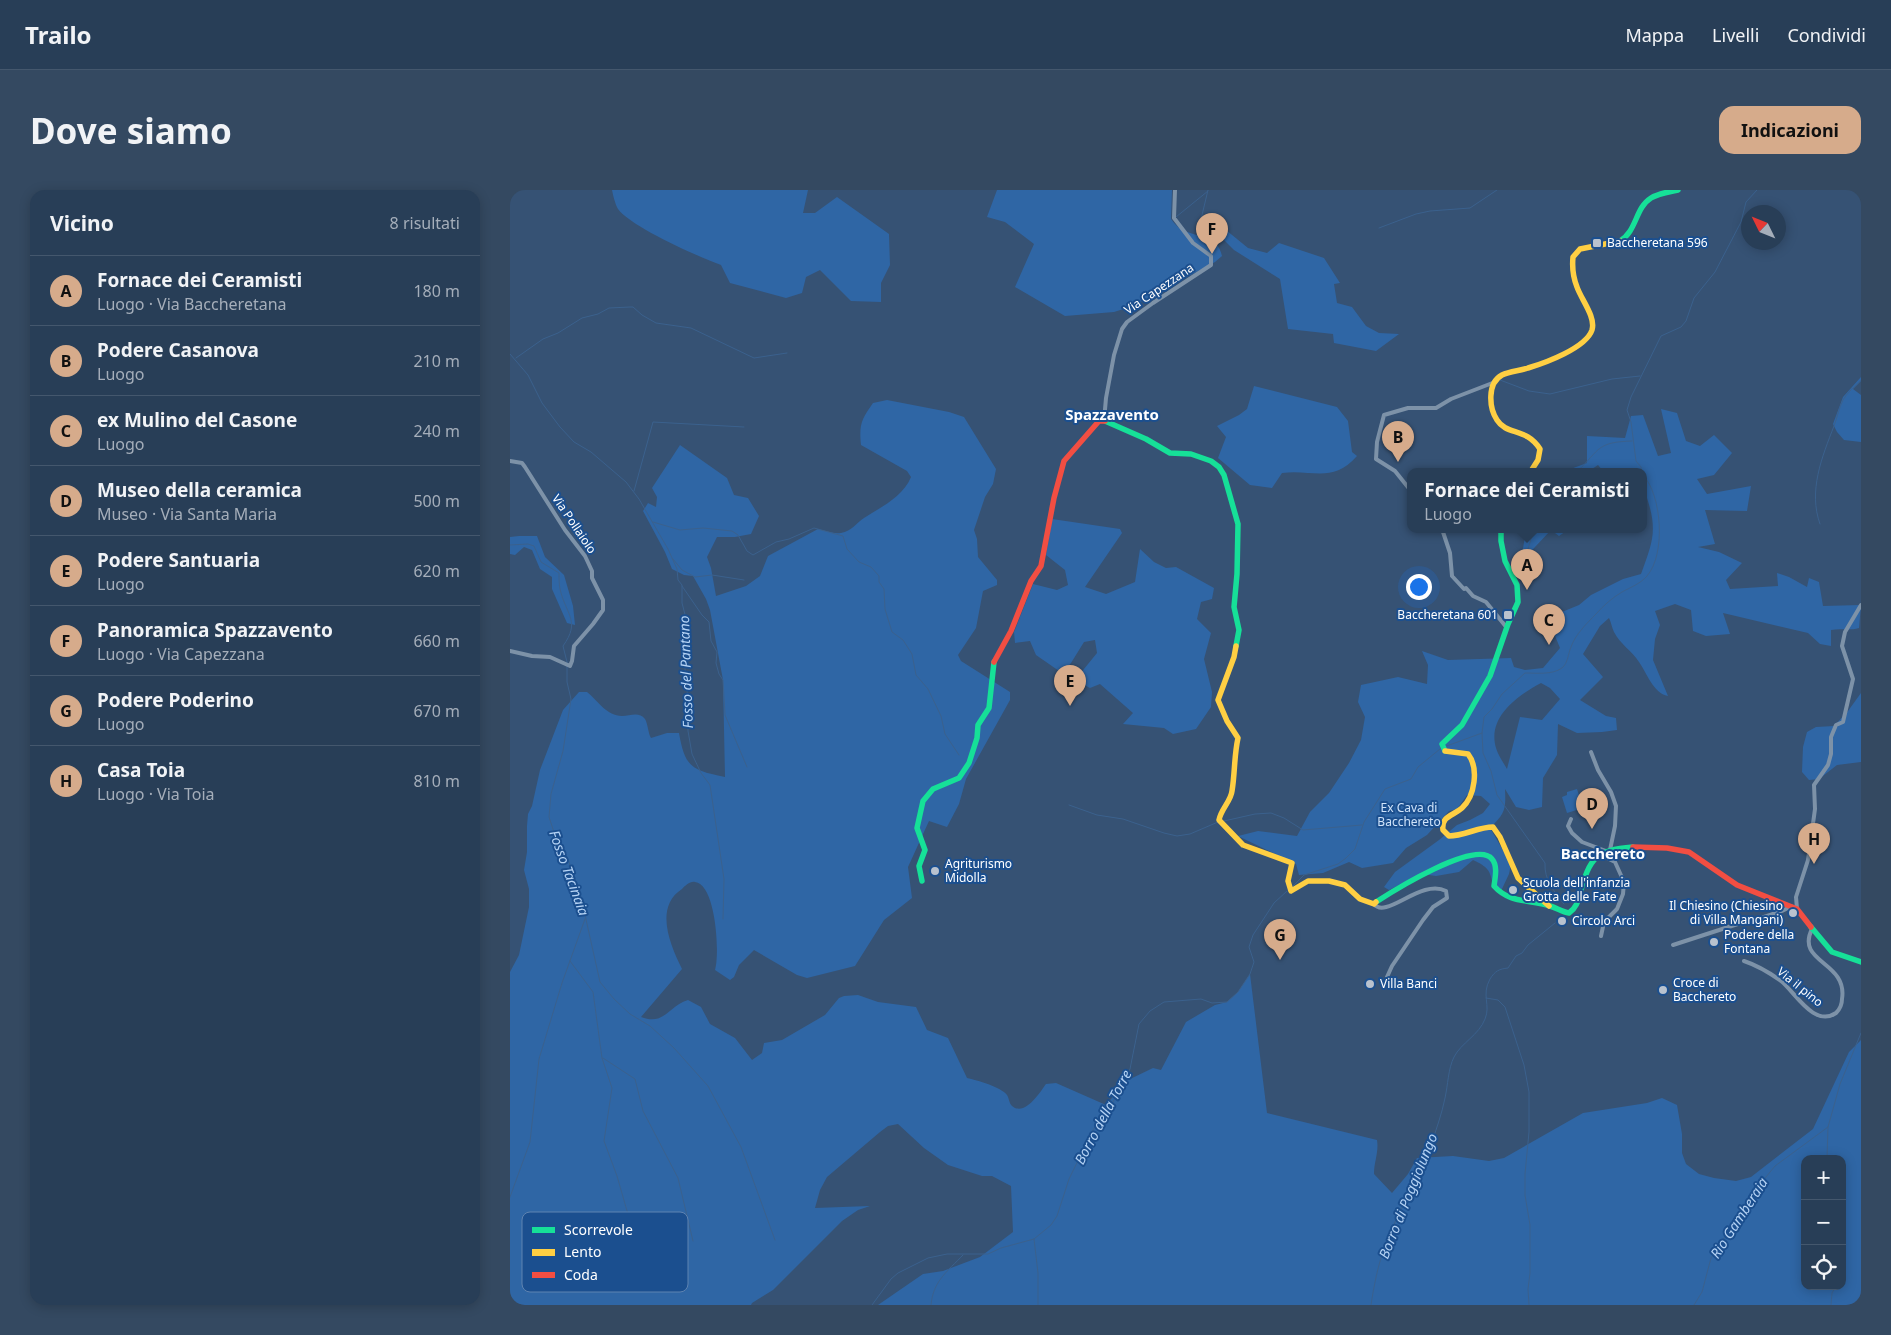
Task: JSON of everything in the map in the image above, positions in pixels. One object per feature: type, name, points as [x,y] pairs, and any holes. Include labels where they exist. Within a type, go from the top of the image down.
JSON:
[{"type":"street","name":"Via Capezzana","points":[[1102,421],[1114,355],[1122,329],[1127,322],[1153,303],[1211,265],[1211,256],[1193,243],[1174,218],[1175,190]]},
{"type":"street","points":[[1407,486],[1395,471],[1376,459],[1377,442],[1384,415],[1408,408],[1436,408],[1474,388],[1494,382],[1501,376],[1550,360],[1586,339],[1592,329],[1592,323],[1577,290],[1573,258],[1580,249],[1613,244],[1624,239],[1632,230],[1648,199],[1654,195],[1678,190]]},
{"type":"street","points":[[1494,382],[1491,398],[1493,411],[1499,423],[1503,428],[1528,436],[1540,449],[1538,460],[1533,468]]},
{"type":"street","points":[[922,882],[919,866],[924,850],[917,828],[923,802],[928,792],[959,778],[969,763],[977,738],[978,725],[989,708],[993,661],[1011,632],[1031,582],[1041,566],[1054,498],[1064,461],[1102,421],[1146,439],[1170,453],[1191,454],[1211,461],[1219,467],[1224,475],[1238,524],[1238,574],[1234,607],[1239,630],[1234,657],[1218,700],[1227,721],[1238,738],[1234,758],[1232,793],[1220,814],[1219,820],[1243,845],[1292,863],[1288,883],[1288,888],[1291,891],[1309,880],[1324,880],[1346,886],[1355,896],[1381,908],[1387,907],[1409,895],[1426,890],[1441,888],[1446,890],[1447,898],[1433,907],[1386,977]]},
{"type":"street","name":"Via Pollaiolo","points":[[510,461],[522,463],[585,556],[592,571],[592,578],[603,600],[603,610],[574,646],[572,661],[568,666],[550,657],[532,656],[510,651]]},
{"type":"street","points":[[1443,533],[1450,553],[1452,576],[1473,596],[1486,602],[1507,628]]},
{"type":"street","points":[[1501,533],[1505,560],[1518,591],[1518,602],[1490,676],[1462,725],[1444,740],[1442,748],[1448,753],[1463,752],[1469,755],[1473,761],[1474,772],[1472,793],[1469,800],[1462,808],[1446,817],[1443,821],[1443,830],[1449,836],[1465,836],[1489,826],[1493,827],[1506,847],[1516,873],[1549,906]]},
{"type":"street","points":[[1794,908],[1808,860],[1814,812],[1814,785],[1828,765],[1831,754],[1831,736],[1836,725],[1842,722],[1853,679],[1842,646],[1845,632],[1861,604]]},
{"type":"street","points":[[1374,904],[1444,864],[1465,856],[1483,853],[1490,856],[1494,862],[1496,873],[1494,886],[1496,890],[1508,897],[1549,906],[1561,912],[1573,912],[1578,903],[1583,879],[1597,856],[1608,850],[1615,826],[1616,806],[1611,792],[1598,770],[1592,752]]},
{"type":"street","points":[[1571,819],[1568,826],[1572,834],[1582,842],[1608,850],[1640,847],[1680,849],[1689,852],[1737,885],[1794,908],[1832,952],[1861,962]]},
{"type":"street","points":[[1597,856],[1615,862],[1624,882],[1623,894],[1617,909],[1604,922],[1601,936]]},
{"type":"street","points":[[1673,945],[1750,920],[1761,919],[1772,913],[1794,908]]},
{"type":"street","name":"Via il pino","points":[[1744,961],[1752,963],[1781,981],[1812,1012],[1822,1016],[1830,1016],[1838,1012],[1841,1006],[1842,986],[1835,972],[1808,947],[1807,941],[1812,929]]},
{"type":"green space","points":[[612,190],[808,190],[803,213],[815,213],[837,197],[889,234],[890,265],[881,283],[881,302],[851,301],[820,270],[806,277],[802,293],[786,298],[730,283],[721,265],[666,241],[625,216],[617,207]]},
{"type":"green space","points":[[997,190],[1172,190],[1171,219],[1181,229],[1212,241],[1220,249],[1222,256],[1215,262],[1133,306],[1114,312],[1065,316],[1015,287],[1034,244],[1005,222],[987,217]]},
{"type":"green space","points":[[1226,230],[1248,248],[1267,253],[1279,243],[1324,258],[1340,283],[1334,284],[1337,303],[1352,307],[1366,326],[1379,333],[1399,334],[1376,351],[1334,343],[1333,334],[1288,329],[1280,279],[1234,250],[1220,236]]},
{"type":"green space","points":[[1861,377],[1861,381],[1853,389],[1861,395],[1861,442],[1844,440],[1833,424],[1843,397]]},
{"type":"green space","points":[[1254,386],[1337,407],[1348,421],[1352,452],[1357,456],[1348,465],[1330,473],[1282,473],[1272,488],[1250,485],[1218,458],[1226,437],[1217,426],[1247,409]]},
{"type":"green space","points":[[887,400],[949,412],[964,417],[996,469],[993,484],[985,497],[974,530],[977,539],[978,557],[997,580],[997,585],[983,591],[976,628],[958,655],[961,661],[1010,692],[1010,700],[966,779],[959,804],[947,827],[929,821],[908,867],[912,898],[884,920],[855,966],[807,978],[797,975],[754,950],[739,965],[734,977],[730,980],[715,970],[717,950],[715,921],[708,894],[702,886],[691,882],[673,897],[668,906],[667,927],[669,938],[682,969],[641,1017],[656,1019],[688,1000],[701,1007],[710,1024],[735,1038],[752,1060],[762,1053],[764,1043],[782,1040],[825,1015],[839,998],[858,995],[878,1002],[916,1007],[927,1030],[948,1038],[967,1078],[1000,1089],[1007,1095],[1012,1106],[1017,1109],[1027,1106],[1032,1102],[1046,1084],[1056,1083],[1106,1105],[1126,1081],[1153,1068],[1161,1070],[1186,1022],[1215,1005],[1227,1002],[1238,992],[1250,974],[1267,1113],[1377,1140],[1374,1174],[1392,1193],[1408,1174],[1417,1158],[1453,1156],[1489,1161],[1504,1158],[1583,1113],[1647,1103],[1662,1098],[1677,1105],[1682,1134],[1682,1153],[1686,1164],[1699,1174],[1714,1178],[1736,1181],[1751,1177],[1813,1129],[1849,1052],[1861,1040],[1861,1305],[878,1305],[923,1274],[943,1271],[980,1257],[1013,1232],[1011,1186],[992,1176],[982,1176],[948,1165],[924,1148],[898,1124],[888,1126],[827,1177],[820,1190],[815,1208],[870,1206],[858,1210],[842,1221],[773,1290],[751,1305],[510,1305],[510,972],[519,955],[529,907],[529,889],[524,870],[527,852],[528,814],[532,806],[540,770],[563,710],[579,692],[587,692],[612,714],[622,716],[640,715],[643,717],[651,738],[667,733],[679,733],[684,753],[692,765],[704,772],[725,777],[723,680],[710,610],[693,576],[684,575],[672,569],[643,511],[648,503],[656,507],[657,497],[652,488],[680,445],[727,478],[734,495],[748,498],[759,516],[751,534],[735,537],[717,537],[707,557],[716,596],[746,586],[760,576],[768,556],[818,529],[835,533],[848,531],[864,518],[891,501],[903,490],[911,477],[907,471],[861,445],[860,432],[862,423],[873,403]]},
{"type":"green space","name":"Ex Cava di Bacchereto","points":[[1661,409],[1677,413],[1686,441],[1700,446],[1714,435],[1732,453],[1714,475],[1697,479],[1707,494],[1751,486],[1747,511],[1705,510],[1715,544],[1698,547],[1719,552],[1742,563],[1726,580],[1730,589],[1778,586],[1777,573],[1807,587],[1809,578],[1819,582],[1823,606],[1861,605],[1859,628],[1831,630],[1831,646],[1820,644],[1808,633],[1723,613],[1730,634],[1706,636],[1693,631],[1691,610],[1675,604],[1655,611],[1660,625],[1655,639],[1653,660],[1668,696],[1654,687],[1636,658],[1613,630],[1609,618],[1600,626],[1583,654],[1603,677],[1580,700],[1606,716],[1616,718],[1617,730],[1577,733],[1558,724],[1557,755],[1543,778],[1542,807],[1529,810],[1516,807],[1505,789],[1504,811],[1490,828],[1511,864],[1509,874],[1501,891],[1493,885],[1488,870],[1473,860],[1459,872],[1436,876],[1422,874],[1389,890],[1384,887],[1395,872],[1457,825],[1483,813],[1490,804],[1481,796],[1467,795],[1457,809],[1449,811],[1427,835],[1406,848],[1393,863],[1362,868],[1349,862],[1323,873],[1299,875],[1296,864],[1238,836],[1258,831],[1297,836],[1310,812],[1329,793],[1349,763],[1361,740],[1365,717],[1358,702],[1361,685],[1398,677],[1427,684],[1428,665],[1422,651],[1448,660],[1511,658],[1514,667],[1525,670],[1543,668],[1560,648],[1553,631],[1557,614],[1579,605],[1591,595],[1623,579],[1641,574],[1651,544],[1653,527],[1647,498],[1647,468],[1600,468],[1598,465],[1594,468],[1573,468],[1587,463],[1587,436],[1625,438],[1631,416],[1643,415],[1658,456],[1671,453]],"holes":[[[1541,683],[1550,688],[1560,699],[1542,720],[1520,717],[1507,769],[1497,751],[1494,737],[1500,717],[1506,709],[1523,694]]]},
{"type":"green space","points":[[1052,519],[1120,529],[1122,533],[1085,587],[1106,594],[1135,582],[1140,549],[1154,562],[1166,568],[1176,567],[1214,588],[1212,599],[1201,602],[1197,619],[1211,633],[1204,659],[1212,692],[1211,707],[1196,729],[1173,734],[1164,728],[1123,724],[1133,713],[1100,684],[1090,688],[1075,680],[1097,653],[1095,640],[1084,642],[1071,663],[1062,673],[1036,655],[1030,641],[1015,643],[1014,632],[1033,584],[1057,590],[1068,585],[1065,570],[1046,555]]},
{"type":"green space","points":[[1525,533],[1548,533],[1521,562]]},
{"type":"green space","points":[[537,536],[545,557],[564,575],[573,606],[575,625],[567,623],[552,589],[552,577],[540,569],[532,550],[524,547],[515,555],[510,554],[510,537]]},
{"type":"green space","points":[[1861,693],[1861,762],[1837,765],[1819,779],[1809,780],[1802,772],[1803,747],[1807,732],[1816,727],[1834,726]]},
{"type":"green space","points":[[1577,789],[1583,808],[1567,813],[1562,797],[1567,795],[1567,792]]},
{"type":"waterway","points":[[1198,232],[1208,190]]},
{"type":"waterway","points":[[1379,228],[1416,214],[1470,208],[1497,190]]},
{"type":"waterway","points":[[1641,468],[1636,461],[1631,422],[1627,410],[1631,397],[1661,336],[1681,327],[1686,321],[1694,298],[1715,272],[1741,222],[1746,202],[1757,190]]},
{"type":"waterway","points":[[1176,217],[1208,191]]},
{"type":"waterway","points":[[516,358],[543,339],[558,333],[582,318],[598,314],[609,308],[630,307],[633,307],[656,323],[691,328],[754,358],[787,353]]},
{"type":"waterway","name":"Fosso del Pantano","points":[[510,354],[528,375],[542,403],[560,427],[574,442],[591,452],[626,482],[639,499],[668,549],[677,569],[678,580],[682,585],[682,603],[688,626],[685,669],[688,731],[692,754],[701,773],[710,785],[724,879],[723,919]]},
{"type":"waterway","points":[[1500,380],[1529,391],[1550,394],[1612,379],[1640,376]]},
{"type":"waterway","points":[[1820,524],[1815,499],[1821,462],[1840,406],[1849,392],[1861,380]]},
{"type":"waterway","points":[[634,491],[653,422],[744,427]]},
{"type":"waterway","points":[[1581,468],[1605,445],[1632,441]]},
{"type":"waterway","points":[[1564,904],[1548,880],[1545,863],[1497,795],[1491,771],[1483,753],[1482,733],[1484,717],[1502,694],[1525,673],[1549,673],[1562,668],[1567,661],[1573,643],[1585,625],[1611,599],[1647,576],[1653,566],[1659,540],[1658,510],[1647,481]]},
{"type":"waterway","points":[[653,522],[680,530],[703,528],[732,531],[738,535],[747,551],[753,555],[776,542],[789,539],[814,528],[843,536],[847,549],[859,562],[871,567],[879,576],[879,582],[884,589],[885,609],[892,632],[903,640],[912,654],[916,675],[928,689],[941,716],[945,734],[959,755]]},
{"type":"waterway","points":[[1528,549],[1533,533]]},
{"type":"waterway","name":"Fosso Tacinaia","points":[[510,545],[528,544],[534,546],[541,562],[559,573],[560,589],[572,624],[563,646],[567,662],[567,682],[571,699],[563,751],[551,794],[549,817],[556,838],[569,862],[581,897],[600,982],[630,1014],[650,1026],[674,1048],[708,1086],[741,1147],[775,1240]]},
{"type":"waterway","points":[[673,559],[682,570],[695,577],[712,575],[744,580]]},
{"type":"waterway","points":[[682,586],[709,622],[711,641],[717,652],[716,663],[723,680],[725,715],[747,767]]},
{"type":"waterway","name":"Borro della Torre","points":[[1444,747],[1482,733]]},
{"type":"waterway","name":"Borro della Torre","points":[[1292,887],[1304,875],[1338,864],[1346,858],[1355,849],[1364,822],[1385,789],[1411,779],[1418,767],[1440,749]]},
{"type":"waterway","points":[[1069,805],[1097,815],[1123,819],[1177,836],[1190,834],[1218,822]]},
{"type":"waterway","points":[[1224,821],[1255,814],[1271,813],[1284,818],[1303,830],[1362,825]]},
{"type":"waterway","name":"Borro della Torre","points":[[872,1305],[891,1279],[898,1273],[928,1258],[947,1254],[988,1254],[1001,1248],[1034,1239],[1051,1225],[1057,1216],[1069,1179],[1093,1130],[1113,1102],[1130,1069],[1139,1024],[1150,1011],[1164,1002],[1201,999],[1212,1003],[1227,1002],[1238,992],[1250,974],[1254,962],[1249,947],[1253,935],[1274,903],[1287,891]]},
{"type":"waterway","points":[[510,1197],[530,1142],[539,1059],[562,983],[585,919]]},
{"type":"waterway","name":"Borro di Poggiolungo","points":[[1371,1305],[1376,1275],[1385,1246],[1427,1155],[1436,1131],[1444,1104],[1452,1062],[1461,1047],[1479,1030],[1487,1014],[1487,985],[1494,974],[1508,968],[1516,956],[1522,953],[1528,945],[1555,923]]},
{"type":"waterway","points":[[570,961],[593,992],[602,1058],[612,1088],[604,1141],[627,1212]]},
{"type":"waterway","points":[[1486,998],[1498,1000],[1505,1007],[1524,1065],[1529,1092],[1529,1132],[1525,1174],[1525,1195],[1530,1225],[1529,1305]]},
{"type":"waterway","name":"Rio Gamberaia","points":[[1694,1305],[1702,1292],[1711,1258],[1761,1183],[1775,1166],[1828,1127],[1840,1084],[1861,1033]]},
{"type":"waterway","points":[[603,1058],[635,1079],[643,1111],[678,1178],[686,1212]]},
{"type":"waterway","name":"Rio Gamberaia","points":[[1827,1155],[1828,1127]]},
{"type":"waterway","points":[[688,1220],[693,1241]]},
{"type":"waterway","points":[[1034,1239],[1038,1273],[1038,1305]]},
{"type":"waterway","points":[[931,1305],[938,1283],[963,1255]]},
{"type":"waterway","name":"Rio Gamberaia","points":[[1831,1305],[1834,1290]]},
{"type":"traffic: fast","points":[[1620,241],[1626,237],[1646,202],[1657,195],[1678,190]]},
{"type":"traffic: fast","points":[[1105,421],[1146,439],[1170,453],[1191,454],[1211,461],[1219,467],[1224,475],[1238,524],[1234,607],[1239,630],[1236,646]]},
{"type":"traffic: fast","points":[[1445,751],[1442,744],[1462,725],[1490,676],[1508,624],[1518,602],[1517,585],[1505,561],[1501,533]]},
{"type":"traffic: fast","points":[[922,881],[919,866],[925,850],[917,828],[923,801],[933,789],[959,778],[969,763],[977,738],[978,725],[989,708],[994,662]]},
{"type":"traffic: fast","points":[[1376,902],[1434,869],[1470,856],[1483,855],[1494,862],[1496,872],[1494,886],[1500,892],[1513,898],[1543,904],[1569,913],[1576,904],[1587,871],[1596,858],[1620,848],[1633,847]]},
{"type":"traffic: fast","points":[[1811,927],[1832,952],[1861,962]]},
{"type":"traffic: slow","points":[[1533,468],[1538,460],[1540,449],[1529,437],[1506,428],[1497,420],[1491,403],[1494,384],[1502,375],[1554,359],[1574,349],[1588,337],[1592,330],[1592,319],[1576,283],[1573,272],[1573,257],[1580,249],[1620,241]]},
{"type":"traffic: slow","points":[[1236,646],[1234,657],[1218,700],[1227,721],[1238,738],[1231,795],[1219,820],[1243,845],[1292,863],[1288,881],[1291,891],[1308,881],[1329,881],[1345,885],[1360,899],[1374,904],[1376,902]]},
{"type":"traffic: slow","points":[[1445,751],[1468,754],[1474,767],[1474,782],[1473,789],[1466,803],[1446,819],[1443,830],[1449,836],[1493,827],[1500,837],[1518,878],[1549,906]]},
{"type":"traffic: jam","points":[[994,662],[1011,631],[1031,581],[1041,566],[1054,498],[1064,461],[1099,421],[1105,421]]},
{"type":"traffic: jam","points":[[1633,847],[1667,848],[1689,852],[1737,885],[1797,909],[1811,927]]},
{"type":"place","name":"Baccheretana 596","points":[[1597,243]]},
{"type":"place","name":"Panoramica Spazzavento","points":[[1212,254]]},
{"type":"place","name":"Podere Casanova","points":[[1398,462]]},
{"type":"place","name":"Fornace dei Ceramisti","points":[[1527,590]]},
{"type":"place","name":"Baccheretana 601","points":[[1508,615]]},
{"type":"place","name":"ex Mulino del Casone","points":[[1549,645]]},
{"type":"place","name":"Podere Santuaria","points":[[1070,706]]},
{"type":"place","name":"Museo della ceramica","points":[[1592,829]]},
{"type":"place","name":"Casa Toia","points":[[1814,864]]},
{"type":"place","name":"Agriturismo Midolla","points":[[935,871]]},
{"type":"place","name":"Scuola dell'infanzia Grotta delle Fate","points":[[1513,890]]},
{"type":"place","name":"Il Chiesino (Chiesino di Villa Mangani)","points":[[1793,913]]},
{"type":"place","name":"Circolo Arci","points":[[1562,921]]},
{"type":"place","name":"Podere della Fontana","points":[[1714,942]]},
{"type":"place","name":"Podere Poderino","points":[[1280,960]]},
{"type":"place","name":"Villa Banci","points":[[1370,984]]},
{"type":"place","name":"Croce di Bacchereto","points":[[1663,990]]},
{"type":"district","name":"Spazzavento","points":[[1112,415]]},
{"type":"district","name":"Bacchereto","points":[[1603,854]]}]
